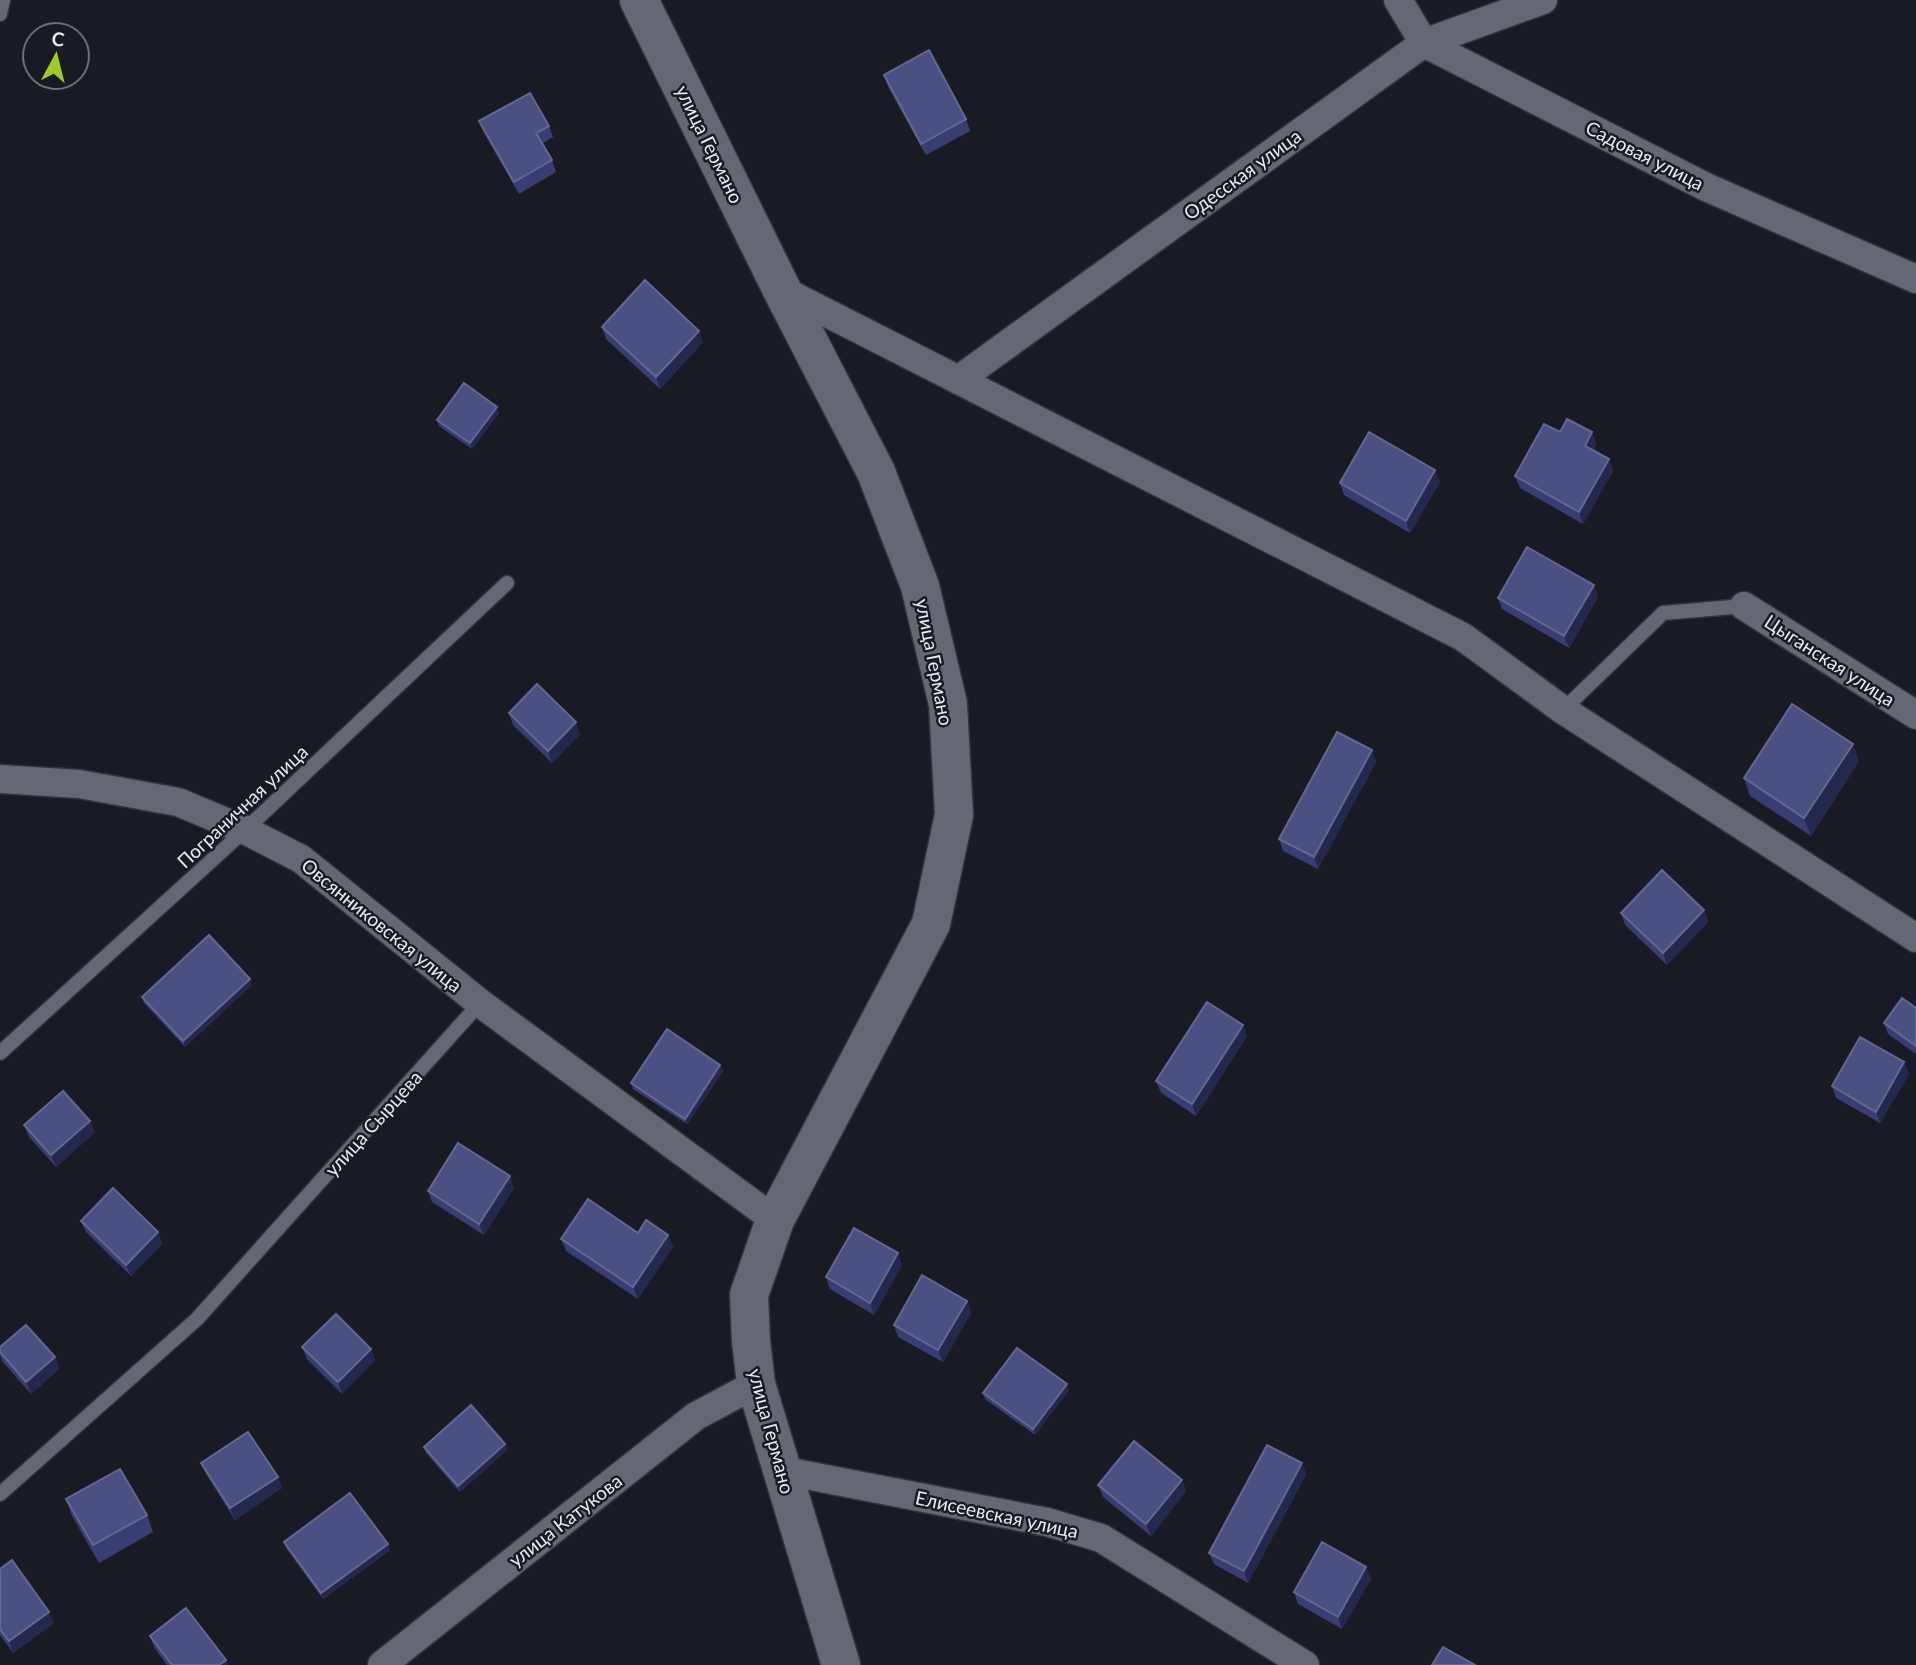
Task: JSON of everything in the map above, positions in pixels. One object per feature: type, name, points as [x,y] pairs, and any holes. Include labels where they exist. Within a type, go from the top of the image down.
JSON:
[{"type":"main road","name":"улица Германо","points":[[639,0],[782,290],[876,472],[920,586],[948,704],[954,815],[931,924],[775,1220],[749,1295],[756,1384],[841,1665]]},
{"type":"street","points":[[1398,0],[1423,43]]},
{"type":"street","name":"Одесская улица","points":[[958,380],[1423,43],[1543,0]]},
{"type":"street","name":"Садовая улица","points":[[1423,43],[1706,187],[1916,279]]},
{"type":"street","points":[[782,290],[1463,637],[1563,710],[1916,938]]},
{"type":"street","name":"Цыганская улица","points":[[1745,606],[1916,715]]},
{"type":"street","name":"Овсянниковская улица","points":[[0,779],[79,784],[178,802],[245,830],[301,859],[480,1003]]},
{"type":"street","points":[[480,1003],[775,1220]]},
{"type":"street","name":"улица Катукова","points":[[382,1665],[696,1416],[756,1384]]},
{"type":"street","name":"Елисеевская улица","points":[[780,1470],[1047,1522],[1101,1538],[1305,1665]]},
{"type":"lane","points":[[0,14],[3,0]]},
{"type":"lane","name":"Пограничная улица","points":[[0,1053],[245,830],[507,583]]},
{"type":"lane","points":[[1563,710],[1663,613],[1745,606]]},
{"type":"lane","name":"улица Сырцева","points":[[0,1494],[197,1319],[480,1003]]},
{"type":"building","points":[[929,50],[966,119],[921,144],[884,75]]},
{"type":"building","points":[[530,93],[549,126],[536,133],[552,160],[514,182],[479,121]]},
{"type":"building","points":[[645,280],[699,331],[656,377],[602,327]]},
{"type":"building","points":[[464,383],[497,407],[470,443],[437,420]]},
{"type":"building","points":[[1567,419],[1592,432],[1585,446],[1609,459],[1579,512],[1515,476],[1544,424],[1560,432]]},
{"type":"building","points":[[1369,432],[1435,470],[1406,521],[1340,483]]},
{"type":"building","points":[[1527,547],[1594,585],[1564,636],[1498,598]]},
{"type":"building","points":[[537,684],[576,722],[548,751],[509,713]]},
{"type":"building","points":[[1792,704],[1853,744],[1804,818],[1744,778]]},
{"type":"building","points":[[1337,732],[1372,750],[1314,857],[1279,839]]},
{"type":"building","points":[[1662,870],[1704,910],[1663,953],[1621,913]]},
{"type":"building","points":[[209,935],[250,979],[183,1041],[142,997]]},
{"type":"building","points":[[1902,998],[1916,1008],[1916,1046],[1884,1023]]},
{"type":"building","points":[[1207,1002],[1243,1025],[1192,1104],[1156,1081]]},
{"type":"building","points":[[667,1029],[720,1065],[685,1119],[631,1083]]},
{"type":"building","points":[[1860,1037],[1904,1062],[1876,1112],[1832,1086]]},
{"type":"building","points":[[63,1091],[90,1121],[51,1155],[24,1125]]},
{"type":"building","points":[[458,1143],[510,1176],[479,1224],[428,1191]]},
{"type":"building","points":[[113,1188],[158,1232],[126,1265],[81,1221]]},
{"type":"building","points":[[588,1199],[638,1233],[646,1220],[668,1235],[633,1287],[561,1239]]},
{"type":"building","points":[[854,1228],[898,1253],[870,1303],[826,1277]]},
{"type":"building","points":[[922,1275],[967,1301],[938,1350],[894,1325]]},
{"type":"building","points":[[336,1314],[371,1349],[338,1382],[302,1347]]},
{"type":"building","points":[[26,1325],[55,1357],[26,1382],[0,1352],[0,1347]]},
{"type":"building","points":[[1017,1348],[1067,1384],[1033,1429],[983,1393]]},
{"type":"building","points":[[471,1405],[505,1444],[458,1486],[424,1447]]},
{"type":"building","points":[[248,1432],[278,1477],[230,1508],[201,1463]]},
{"type":"building","points":[[1134,1441],[1182,1480],[1146,1524],[1098,1485]]},
{"type":"building","points":[[1267,1445],[1302,1463],[1244,1571],[1209,1553]]},
{"type":"building","points":[[120,1469],[147,1515],[93,1545],[66,1499]]},
{"type":"building","points":[[350,1493],[388,1544],[321,1593],[284,1542]]},
{"type":"building","points":[[1322,1542],[1366,1567],[1338,1617],[1294,1592]]},
{"type":"building","points":[[12,1560],[49,1612],[9,1641],[0,1629],[0,1569]]},
{"type":"building","points":[[186,1608],[226,1660],[219,1665],[172,1665],[150,1636]]},
{"type":"building","points":[[1443,1647],[1475,1665],[1432,1665]]}]
